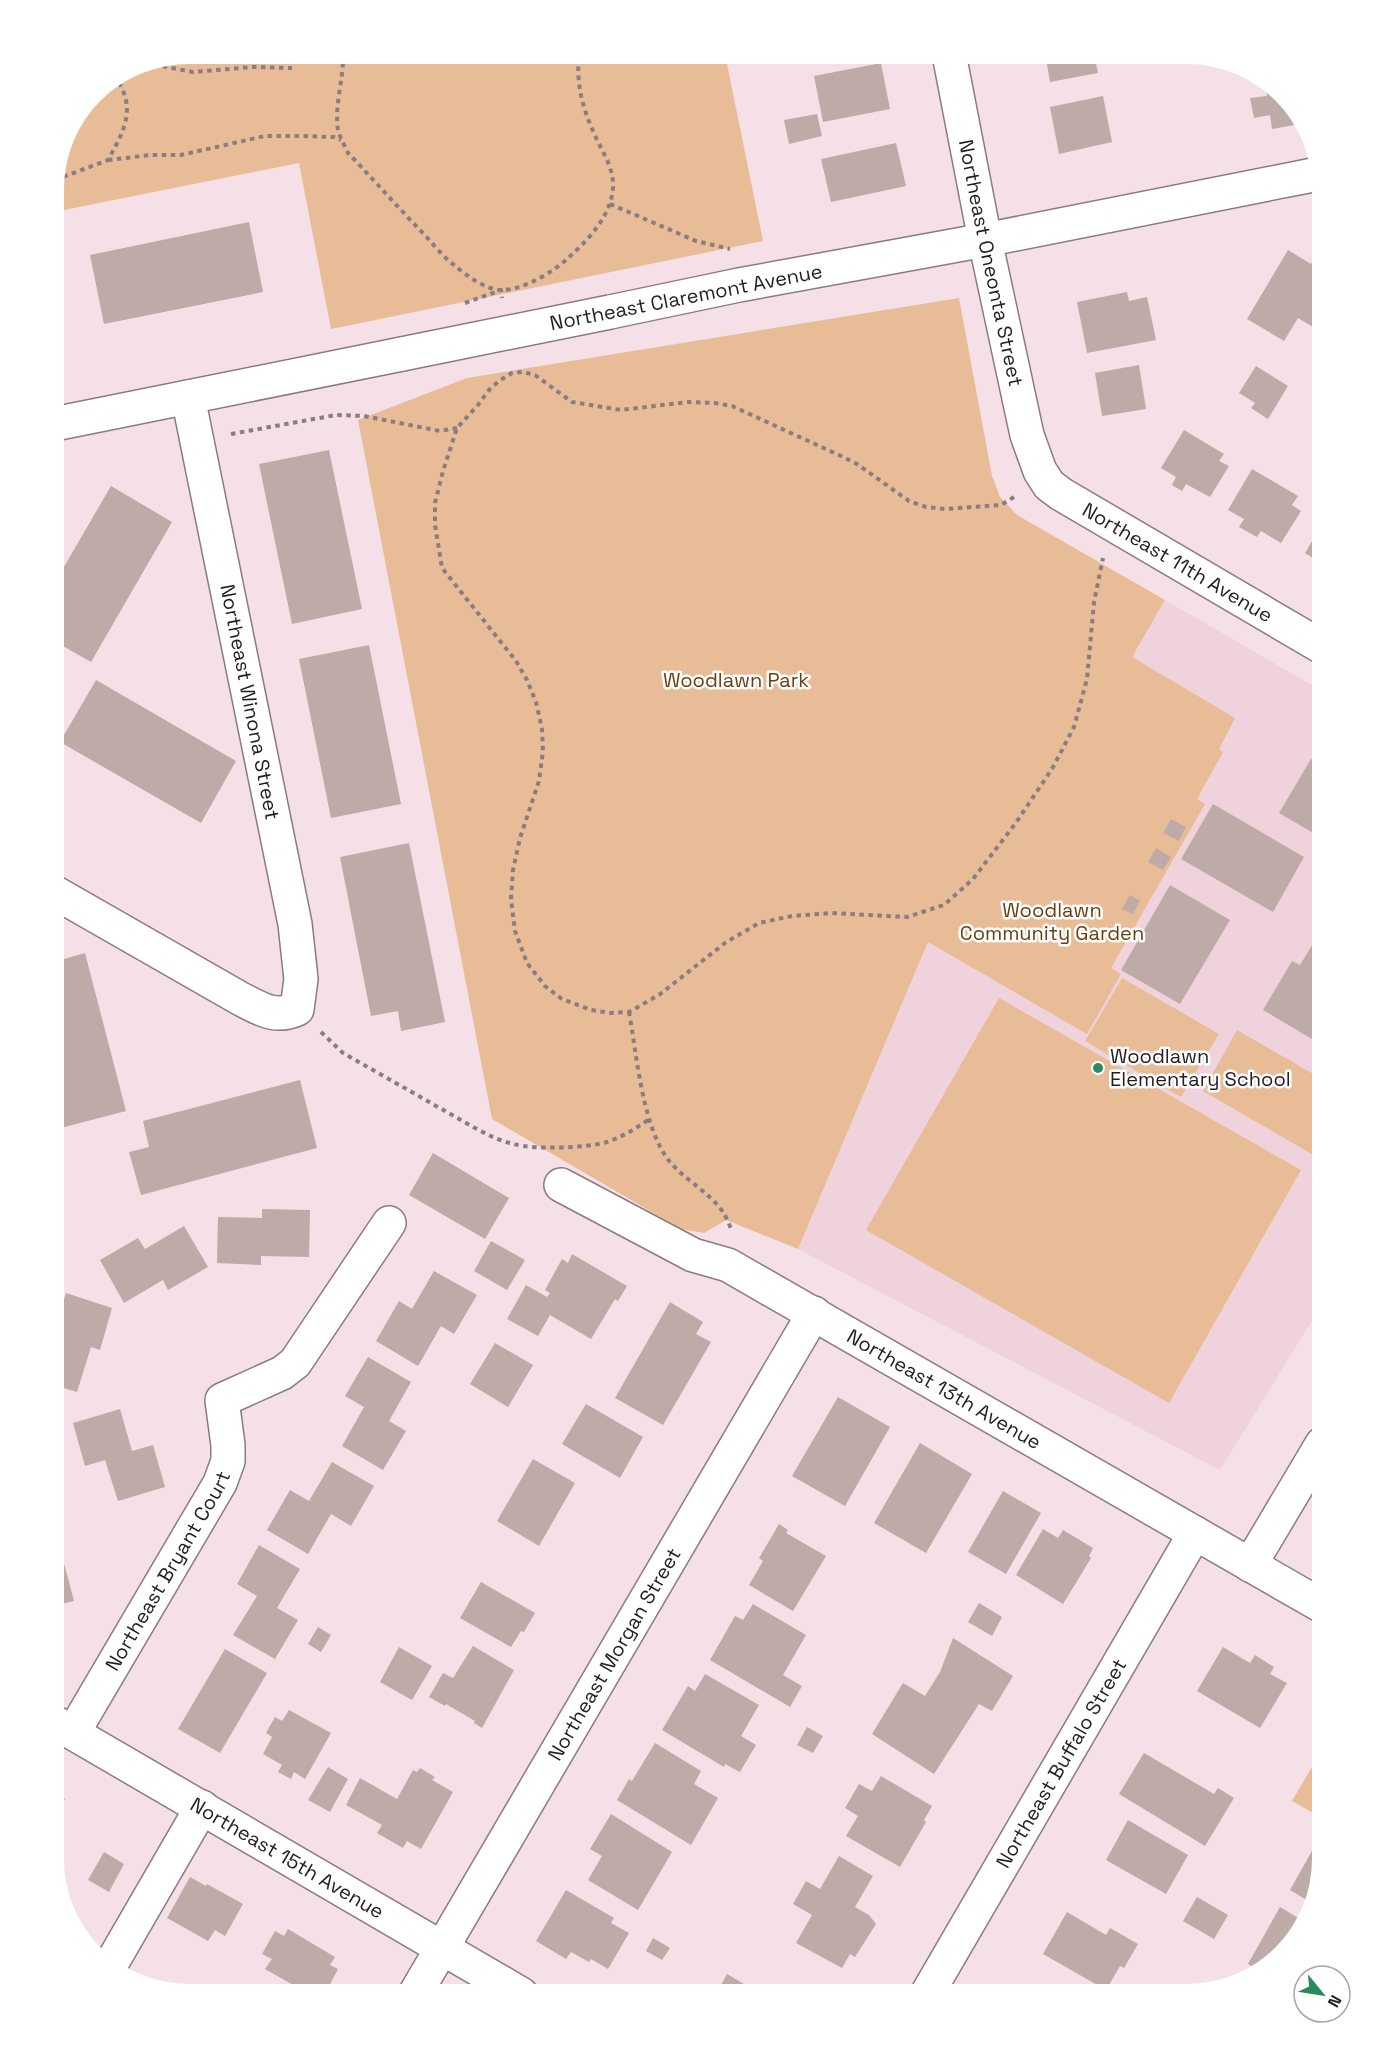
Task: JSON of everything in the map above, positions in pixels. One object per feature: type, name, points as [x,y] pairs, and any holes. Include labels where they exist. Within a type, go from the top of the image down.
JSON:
[{"type":"street","name":"Northeast Oneonta Street","points":[[951,65],[985,240],[1027,435],[1040,471]]},
{"type":"street","name":"Northeast Claremont Avenue","points":[[65,422],[772,279],[985,240],[1310,176]]},
{"type":"street","name":"Northeast Winona Street","points":[[188,398],[295,924],[301,979],[297,1009]]},
{"type":"street","name":"Northeast 11th Avenue","points":[[1040,471],[1049,485],[1062,494],[1312,641]]},
{"type":"street","points":[[65,898],[266,1011],[286,1014],[297,1009]]},
{"type":"street","name":"Northeast 13th Avenue","points":[[561,1185],[693,1255],[728,1265],[1312,1600]]},
{"type":"street","name":"Northeast Bryant Court","points":[[64,1727],[219,1483],[228,1461],[222,1400],[282,1373],[295,1363],[389,1223]]},
{"type":"street","name":"Northeast Morgan Street","points":[[420,1983],[814,1313]]},
{"type":"street","points":[[1250,1565],[1312,1461]]},
{"type":"street","name":"Northeast Buffalo Street","points":[[933,1984],[1195,1533]]},
{"type":"street","name":"Northeast 15th Avenue","points":[[64,1727],[502,1983]]},
{"type":"street","points":[[115,1958],[202,1807]]},
{"type":"path","points":[[344,64],[337,111],[339,131],[348,153],[453,264],[477,282],[501,290],[544,276],[561,264],[580,247],[610,204],[613,177],[581,99],[577,75],[578,64]]},
{"type":"path","points":[[167,67],[194,72],[253,67],[292,68]]},
{"type":"path","points":[[108,160],[126,127],[126,93],[121,85]]},
{"type":"path","points":[[66,176],[108,160],[151,155],[181,155],[264,136],[334,137],[342,140]]},
{"type":"path","points":[[610,204],[696,241],[741,254],[772,279]]},
{"type":"path","points":[[1040,471],[1014,497],[1001,505],[945,509],[926,507],[909,501],[848,460],[732,406],[688,402],[621,410],[572,402],[535,375],[523,372],[512,373],[499,381],[457,428],[435,503],[436,534],[442,568],[516,661],[536,702],[542,729],[543,752],[539,781],[520,838],[513,870],[511,899],[515,931],[527,963],[544,986],[562,999],[591,1010],[611,1013],[629,1012],[659,994],[725,943],[759,923],[792,916],[832,913],[907,917],[944,906],[973,879],[1015,825],[1052,769],[1074,727],[1087,679],[1094,602],[1101,562],[1119,529]]},
{"type":"path","points":[[197,439],[336,415],[364,416],[440,431],[457,428]]},
{"type":"path","points":[[297,1009],[343,1053],[475,1128],[492,1137],[516,1145],[556,1147],[606,1142],[627,1134],[648,1120]]},
{"type":"path","points":[[629,1012],[648,1120],[668,1160],[723,1212],[732,1231],[728,1265]]},
{"type":"shaded area","name":"Woodlawn Elementary School","points":[[1165,600],[1312,685],[1312,1320],[1220,1470],[798,1249],[928,942],[1132,657]]},
{"type":"green space","points":[[189,64],[727,65],[763,241],[331,329],[299,163],[65,210],[65,181],[69,157],[77,134],[90,113],[107,95],[127,81],[157,69]]},
{"type":"green space","name":"Woodlawn Park","points":[[959,298],[992,476],[1000,497],[1017,515],[1165,600],[1132,657],[1235,718],[1219,749],[1223,752],[1197,799],[1205,804],[1111,968],[1121,974],[1087,1034],[928,942],[798,1249],[726,1220],[704,1233],[681,1229],[492,1119],[358,420],[467,378]]},
{"type":"green space","points":[[1122,978],[1219,1034],[1181,1097],[1085,1041]]},
{"type":"green space","points":[[999,998],[1301,1170],[1169,1403],[866,1230]]},
{"type":"green space","points":[[1237,1030],[1312,1073],[1312,1154],[1203,1091]]},
{"type":"green space","points":[[1312,1767],[1312,1812],[1292,1801]]},
{"type":"building","points":[[881,65],[890,109],[823,122],[814,76]]},
{"type":"building","points":[[1047,65],[1096,65],[1098,73],[1050,82]]},
{"type":"building","points":[[1267,93],[1286,113],[1294,125],[1272,129],[1270,115],[1254,118],[1250,98],[1267,96]]},
{"type":"building","points":[[1103,96],[1112,142],[1059,154],[1050,107]]},
{"type":"building","points":[[817,114],[822,136],[789,144],[784,120]]},
{"type":"building","points":[[896,143],[906,186],[831,202],[821,159]]},
{"type":"building","points":[[249,222],[263,292],[104,324],[90,255]]},
{"type":"building","points":[[1288,250],[1311,264],[1312,262],[1312,326],[1298,318],[1284,341],[1247,319]]},
{"type":"building","points":[[1127,292],[1129,301],[1147,297],[1156,340],[1087,353],[1077,302]]},
{"type":"building","points":[[1139,365],[1146,409],[1102,416],[1095,373]]},
{"type":"building","points":[[1256,366],[1288,386],[1268,419],[1251,408],[1255,403],[1239,393]]},
{"type":"building","points":[[1184,430],[1224,454],[1219,461],[1229,466],[1210,497],[1186,484],[1182,491],[1172,485],[1176,477],[1161,468]]},
{"type":"building","points":[[329,450],[362,609],[292,624],[259,464]]},
{"type":"building","points":[[1252,469],[1298,496],[1292,505],[1301,511],[1281,543],[1261,531],[1257,537],[1239,527],[1244,519],[1228,510]]},
{"type":"building","points":[[111,486],[172,522],[91,662],[65,647],[65,565]]},
{"type":"building","points":[[1312,541],[1312,558],[1305,553]]},
{"type":"building","points":[[369,645],[401,804],[331,818],[299,659]]},
{"type":"building","points":[[96,680],[236,761],[201,823],[65,745],[65,734]]},
{"type":"building","points":[[1311,759],[1312,760],[1312,832],[1279,813]]},
{"type":"building","points":[[1213,804],[1304,857],[1273,912],[1181,859]]},
{"type":"building","points":[[1171,819],[1186,827],[1179,841],[1163,833]]},
{"type":"building","points":[[409,843],[445,1022],[401,1031],[398,1011],[371,1016],[340,857]]},
{"type":"building","points":[[1156,848],[1171,857],[1163,870],[1148,862]]},
{"type":"building","points":[[1170,885],[1230,920],[1180,1004],[1121,970]]},
{"type":"building","points":[[1130,895],[1140,901],[1133,914],[1122,909]]},
{"type":"building","points":[[1312,945],[1312,1039],[1263,1010],[1292,961],[1300,965]]},
{"type":"building","points":[[85,953],[126,1111],[64,1127],[65,959]]},
{"type":"building","points":[[300,1080],[317,1148],[141,1195],[129,1152],[149,1147],[143,1121]]},
{"type":"building","points":[[433,1153],[509,1198],[485,1239],[409,1195]]},
{"type":"building","points":[[262,1209],[310,1210],[309,1257],[261,1256],[261,1265],[217,1263],[218,1217],[262,1218]]},
{"type":"building","points":[[184,1226],[208,1267],[168,1290],[163,1280],[124,1303],[100,1260],[138,1238],[145,1249]]},
{"type":"building","points":[[491,1241],[525,1260],[507,1290],[474,1271]]},
{"type":"building","points":[[572,1254],[627,1286],[618,1301],[615,1299],[591,1339],[550,1315],[538,1336],[507,1319],[526,1285],[547,1297],[550,1293],[545,1290],[562,1259],[568,1263]]},
{"type":"building","points":[[434,1271],[477,1295],[454,1334],[441,1326],[418,1366],[376,1341],[399,1301],[412,1309]]},
{"type":"building","points":[[66,1293],[112,1308],[100,1350],[91,1347],[77,1392],[64,1388]]},
{"type":"building","points":[[670,1302],[703,1322],[696,1334],[711,1342],[663,1425],[615,1398]]},
{"type":"building","points":[[495,1343],[533,1365],[508,1407],[470,1384]]},
{"type":"building","points":[[368,1357],[411,1382],[389,1421],[406,1431],[383,1470],[342,1446],[364,1407],[345,1396]]},
{"type":"building","points":[[838,1397],[890,1427],[845,1506],[792,1476]]},
{"type":"building","points":[[586,1404],[643,1437],[620,1478],[562,1444]]},
{"type":"building","points":[[120,1409],[132,1451],[153,1445],[165,1487],[118,1501],[105,1460],[85,1466],[73,1423]]},
{"type":"building","points":[[920,1443],[972,1474],[926,1553],[874,1523]]},
{"type":"building","points":[[533,1459],[575,1483],[539,1546],[497,1521]]},
{"type":"building","points":[[332,1462],[374,1486],[351,1526],[331,1514],[308,1554],[267,1530],[290,1490],[309,1501]]},
{"type":"building","points":[[1003,1491],[1041,1513],[1006,1574],[968,1552]]},
{"type":"building","points":[[779,1524],[788,1530],[786,1533],[826,1556],[793,1611],[749,1585],[763,1561],[759,1558]]},
{"type":"building","points":[[1043,1529],[1058,1538],[1063,1530],[1093,1548],[1089,1556],[1091,1558],[1063,1604],[1016,1575]]},
{"type":"building","points":[[259,1545],[300,1569],[277,1608],[298,1620],[275,1659],[233,1635],[257,1596],[237,1584]]},
{"type":"building","points":[[64,1564],[74,1601],[64,1603]]},
{"type":"building","points":[[481,1582],[535,1613],[524,1632],[521,1631],[511,1647],[460,1618]]},
{"type":"building","points":[[979,1603],[1002,1617],[992,1636],[968,1622]]},
{"type":"building","points":[[753,1604],[806,1635],[783,1675],[802,1686],[790,1707],[710,1660],[735,1616],[743,1620]]},
{"type":"building","points":[[318,1627],[331,1635],[321,1652],[308,1644]]},
{"type":"building","points":[[953,1638],[1013,1676],[992,1711],[979,1704],[934,1774],[872,1734],[903,1683],[925,1696],[940,1672]]},
{"type":"building","points":[[473,1646],[514,1670],[482,1728],[474,1723],[475,1721],[446,1704],[445,1706],[429,1697],[443,1673],[453,1678]]},
{"type":"building","points":[[399,1647],[432,1666],[412,1700],[380,1682]]},
{"type":"building","points":[[1223,1647],[1250,1663],[1255,1655],[1274,1667],[1270,1674],[1287,1683],[1260,1728],[1197,1691]]},
{"type":"building","points":[[225,1649],[267,1673],[220,1753],[178,1729]]},
{"type":"building","points":[[705,1674],[759,1705],[741,1736],[756,1745],[740,1772],[725,1764],[724,1767],[662,1730],[688,1686],[695,1691]]},
{"type":"building","points":[[289,1710],[331,1733],[305,1779],[294,1772],[291,1779],[278,1772],[282,1765],[263,1754],[272,1737],[266,1733],[275,1717],[282,1721]]},
{"type":"building","points":[[807,1727],[823,1736],[813,1753],[797,1745]]},
{"type":"building","points":[[655,1743],[701,1771],[694,1784],[718,1798],[691,1845],[617,1800],[629,1779],[632,1781]]},
{"type":"building","points":[[1144,1753],[1214,1794],[1218,1788],[1234,1798],[1205,1846],[1119,1794]]},
{"type":"building","points":[[328,1767],[348,1779],[330,1812],[308,1800]]},
{"type":"building","points":[[420,1768],[435,1777],[432,1780],[453,1792],[421,1849],[407,1841],[403,1848],[377,1833],[382,1825],[346,1805],[360,1778],[397,1799],[413,1770],[417,1772]]},
{"type":"building","points":[[881,1776],[932,1806],[924,1820],[926,1822],[900,1867],[846,1836],[858,1816],[845,1808],[859,1784],[872,1791]]},
{"type":"building","points":[[611,1814],[672,1852],[638,1910],[588,1880],[602,1856],[590,1849]]},
{"type":"building","points":[[1128,1820],[1188,1855],[1166,1894],[1106,1860]]},
{"type":"building","points":[[1312,1851],[1305,1899],[1290,1890]]},
{"type":"building","points":[[104,1852],[124,1864],[109,1892],[88,1880]]},
{"type":"building","points":[[839,1856],[873,1876],[855,1907],[869,1915],[876,1924],[855,1957],[850,1954],[842,1968],[796,1943],[812,1915],[793,1904],[806,1881],[820,1889]]},
{"type":"building","points":[[190,1877],[243,1904],[225,1936],[215,1930],[208,1941],[167,1918]]},
{"type":"building","points":[[566,1890],[614,1918],[611,1923],[629,1933],[608,1969],[591,1959],[589,1962],[571,1952],[566,1959],[536,1941]]},
{"type":"building","points":[[1197,1897],[1228,1915],[1214,1939],[1183,1921]]},
{"type":"building","points":[[1280,1907],[1297,1917],[1275,1947],[1251,1966],[1248,1964]]},
{"type":"building","points":[[1067,1912],[1106,1935],[1110,1928],[1138,1944],[1124,1968],[1120,1966],[1110,1984],[1095,1984],[1043,1954]]},
{"type":"building","points":[[288,1929],[335,1957],[330,1965],[338,1969],[331,1983],[290,1983],[265,1969],[272,1959],[262,1954],[275,1931],[284,1936]]},
{"type":"building","points":[[653,1938],[670,1948],[662,1960],[646,1951]]},
{"type":"building","points":[[727,1974],[743,1984],[722,1984]]},
{"type":"place","name":"Woodlawn Elementary School","points":[[1098,1068]]},
{"type":"park label","name":"Woodlawn Community Garden","points":[[1052,922]]}]
